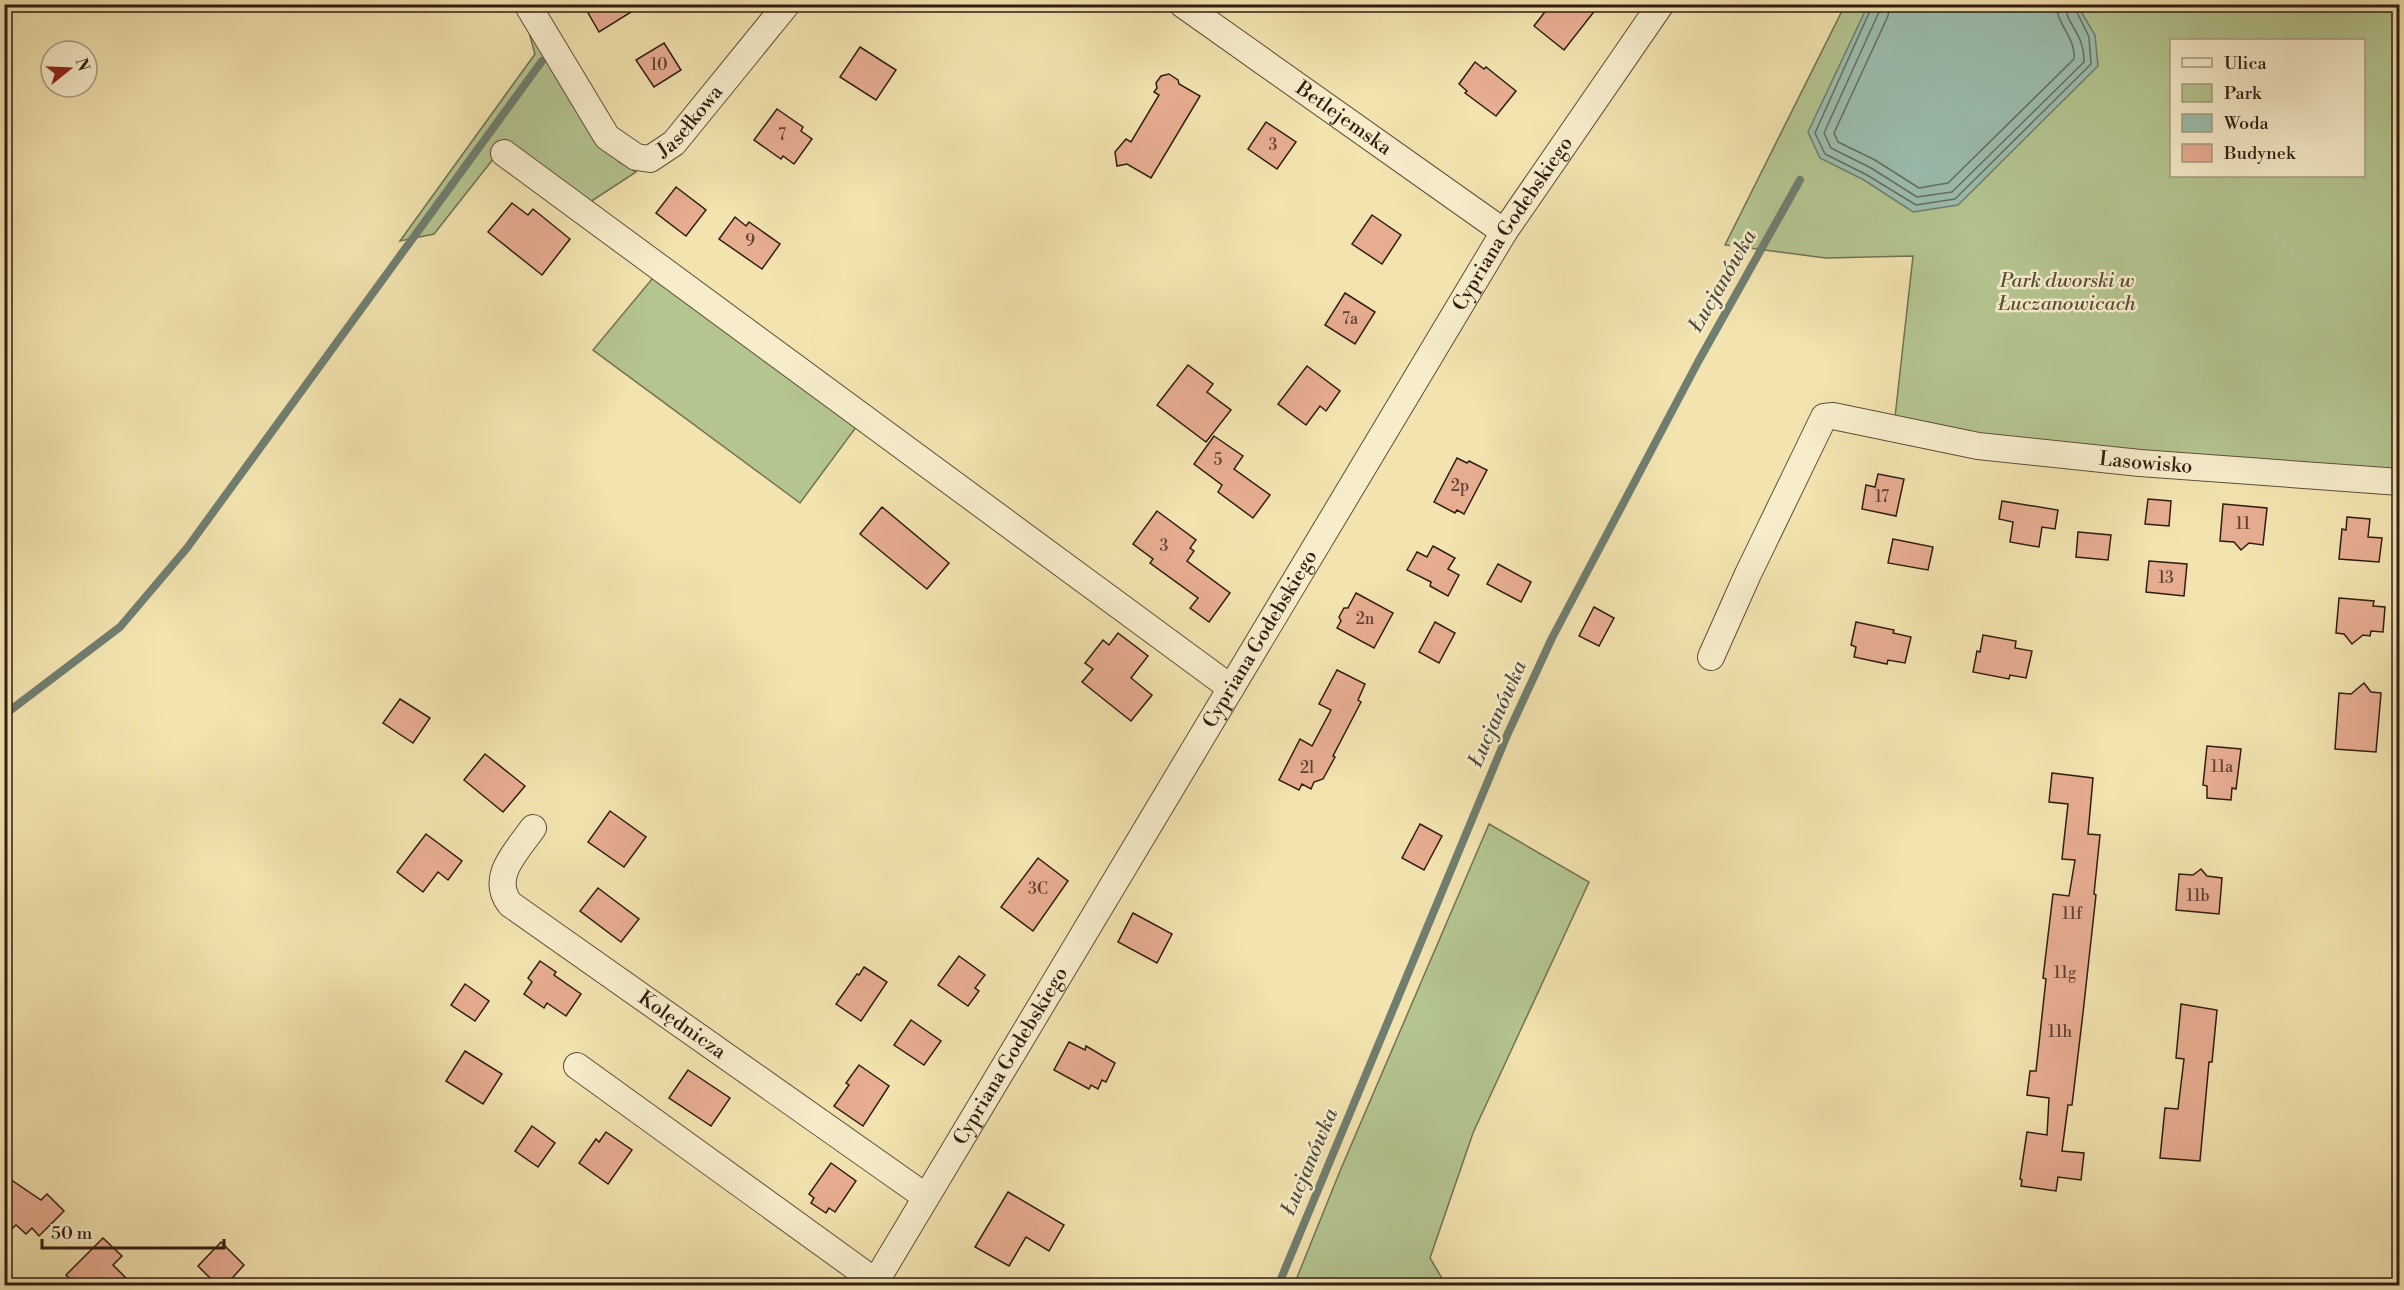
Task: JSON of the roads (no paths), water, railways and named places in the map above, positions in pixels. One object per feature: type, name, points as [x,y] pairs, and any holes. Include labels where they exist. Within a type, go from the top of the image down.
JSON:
[{"type":"street","name":"Jasełkowa","points":[[527,4],[607,137],[636,157],[650,159],[674,143],[787,4]]},
{"type":"street","name":"Betlejemska","points":[[1182,4],[1504,232]]},
{"type":"street","name":"Cypriana Godebskiego","points":[[577,1066],[875,1284],[1504,232],[1661,4]]},
{"type":"street","points":[[504,153],[1231,688]]},
{"type":"street","name":"Lasowisko","points":[[1711,657],[1748,574],[1824,417],[1833,416],[1978,446],[2140,463],[2400,482]]},
{"type":"street","name":"Kolędnicza","points":[[533,828],[503,871],[501,882],[505,897],[510,904],[926,1197]]},
{"type":"water","points":[[1868,5],[2077,5],[2095,35],[2098,66],[1958,205],[1913,212],[1864,180],[1820,158],[1808,132]]},
{"type":"waterway","points":[[4,715],[120,627],[187,548],[542,61]]},
{"type":"waterway","name":"Łucjanówka","points":[[1278,1286],[1508,733],[1552,638],[1698,362],[1800,180]]},
{"type":"park label","name":"Park dworski w Łuczanowicach","points":[[2067,292]]}]
